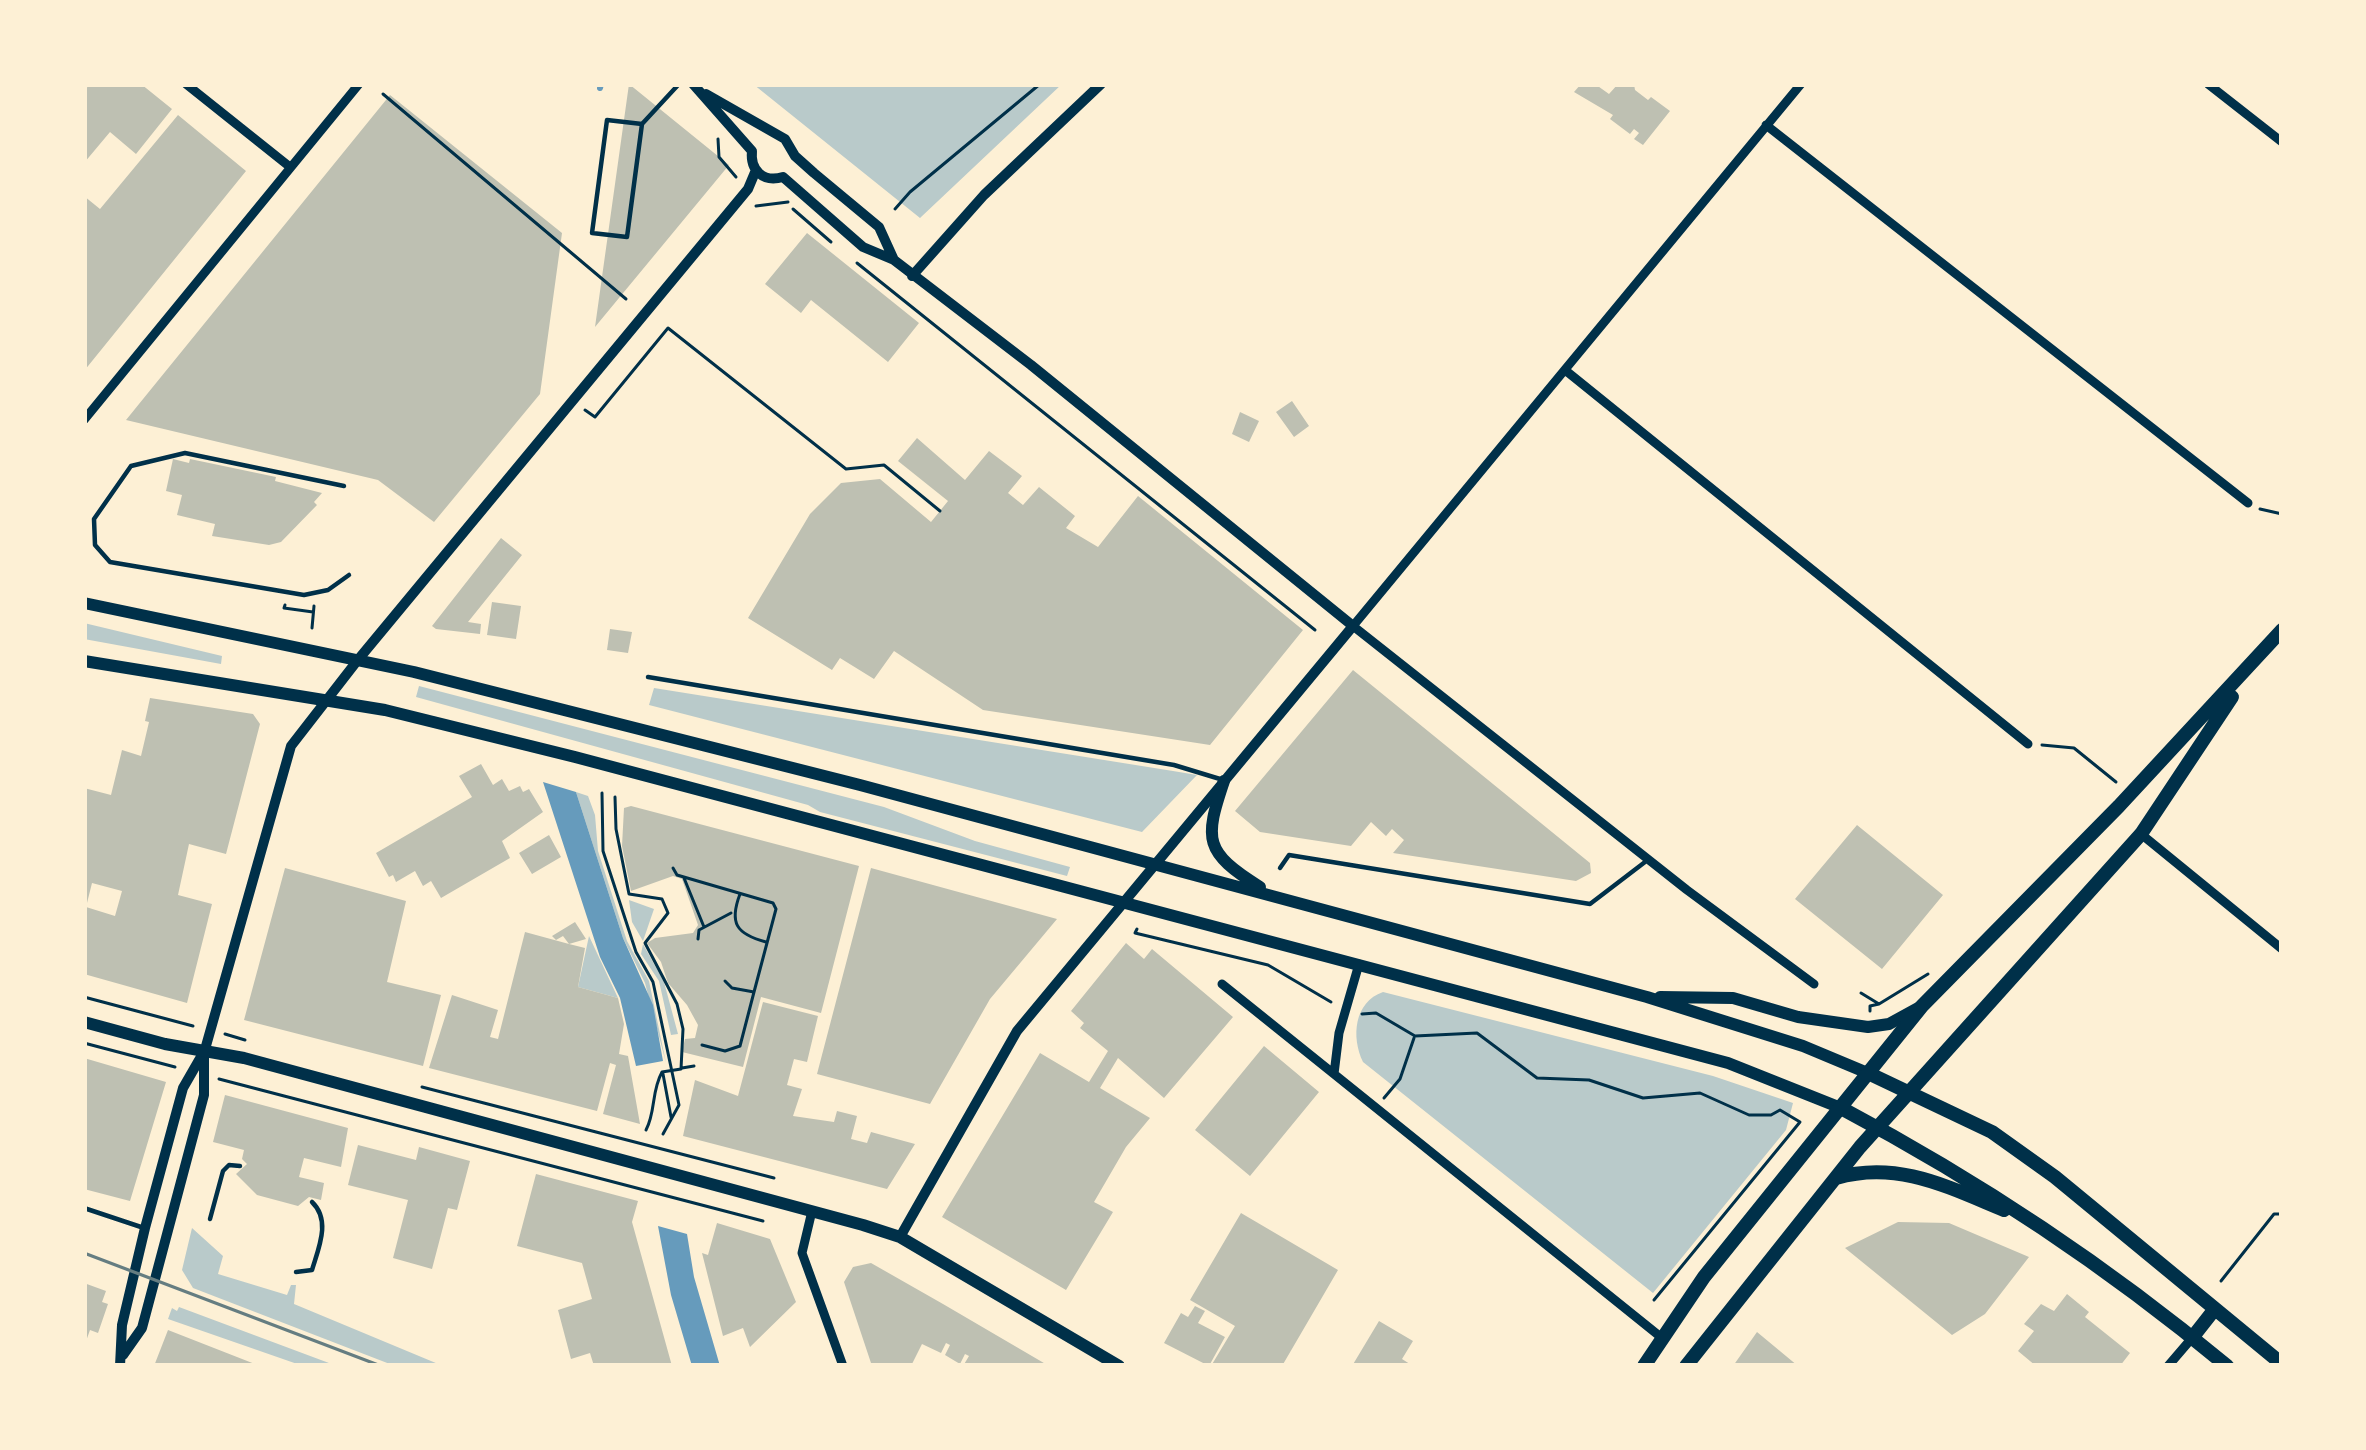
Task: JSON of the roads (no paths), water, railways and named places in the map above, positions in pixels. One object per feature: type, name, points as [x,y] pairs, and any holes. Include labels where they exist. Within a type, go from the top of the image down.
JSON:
[{"type":"highway","points":[[1644,1366],[1705,1277],[1922,1006],[2131,793],[2282,630]]},
{"type":"highway","points":[[1686,1366],[1877,1128],[2141,834],[2254,662]]},
{"type":"highway","points":[[1870,1074],[1991,1132],[2055,1177],[2282,1364]]},
{"type":"highway","points":[[1841,1108],[1953,1169],[2031,1221],[2227,1366]]},
{"type":"highway","points":[[1834,1179],[1869,1171],[1913,1175],[2031,1221]]},
{"type":"highway","points":[[2192,1338],[2214,1310]]},
{"type":"main road","points":[[84,603],[357,661],[794,768],[1647,997],[1803,1046],[1870,1074]]},
{"type":"main road","points":[[84,661],[385,710],[574,757],[1728,1063],[1841,1108]]},
{"type":"main road","points":[[1224,781],[1211,818],[1210,839],[1240,874],[1274,895]]},
{"type":"main road","points":[[1647,997],[1733,998],[1798,1017],[1868,1028],[1888,1024],[1922,1006]]},
{"type":"main road","points":[[84,1022],[204,1053],[244,1058],[900,1237],[1119,1366]]},
{"type":"street","points":[[186,84],[290,167]]},
{"type":"street","points":[[84,419],[359,84]]},
{"type":"street","points":[[912,276],[984,195],[1101,84]]},
{"type":"street","points":[[900,1237],[1017,1031],[1801,84]]},
{"type":"street","points":[[2208,84],[2282,142]]},
{"type":"street","points":[[696,87],[790,143],[795,156],[879,227],[894,260]]},
{"type":"street","points":[[122,1360],[122,1324],[181,1092],[198,1073],[291,746],[748,189],[756,170],[752,151],[696,87]]},
{"type":"street","points":[[1766,125],[2248,503]]},
{"type":"street","points":[[752,151],[759,140],[775,135]]},
{"type":"street","points":[[756,170],[768,178],[782,177],[791,170],[795,156]]},
{"type":"street","points":[[782,177],[863,247],[894,260],[1031,364],[1353,626],[1814,984]]},
{"type":"street","points":[[1564,370],[2028,744]]},
{"type":"street","points":[[2141,834],[2282,949]]},
{"type":"street","points":[[1334,1074],[1359,964]]},
{"type":"street","points":[[1222,984],[1662,1338]]},
{"type":"street","points":[[122,1360],[142,1328],[204,1095],[198,1073]]},
{"type":"street","points":[[812,1211],[802,1253],[844,1366]]},
{"type":"street","points":[[2168,1366],[2192,1338]]},
{"type":"lane","points":[[643,124],[607,120],[592,232],[627,237],[643,124],[679,84]]},
{"type":"lane","points":[[344,486],[184,453],[131,466],[94,519],[94,545],[110,562],[304,595],[328,590],[349,574]]},
{"type":"lane","points":[[648,677],[1174,765],[1224,781]]},
{"type":"lane","points":[[1280,868],[1289,855],[1591,904],[1649,859]]},
{"type":"lane","points":[[210,1219],[223,1171],[229,1165],[240,1166]]},
{"type":"lane","points":[[296,1272],[312,1270],[323,1227],[312,1202]]},
{"type":"lane","points":[[84,1208],[145,1228]]},
{"type":"water","points":[[543,782],[576,792],[623,938],[653,1005],[663,1061],[636,1066],[620,998],[600,957]]},
{"type":"water","points":[[658,1226],[687,1234],[694,1277],[720,1366],[692,1366],[671,1295]]},
{"type":"waterway","points":[[600,88],[601,84]]},
{"type":"tram line","points":[[84,1253],[381,1366]]}]
